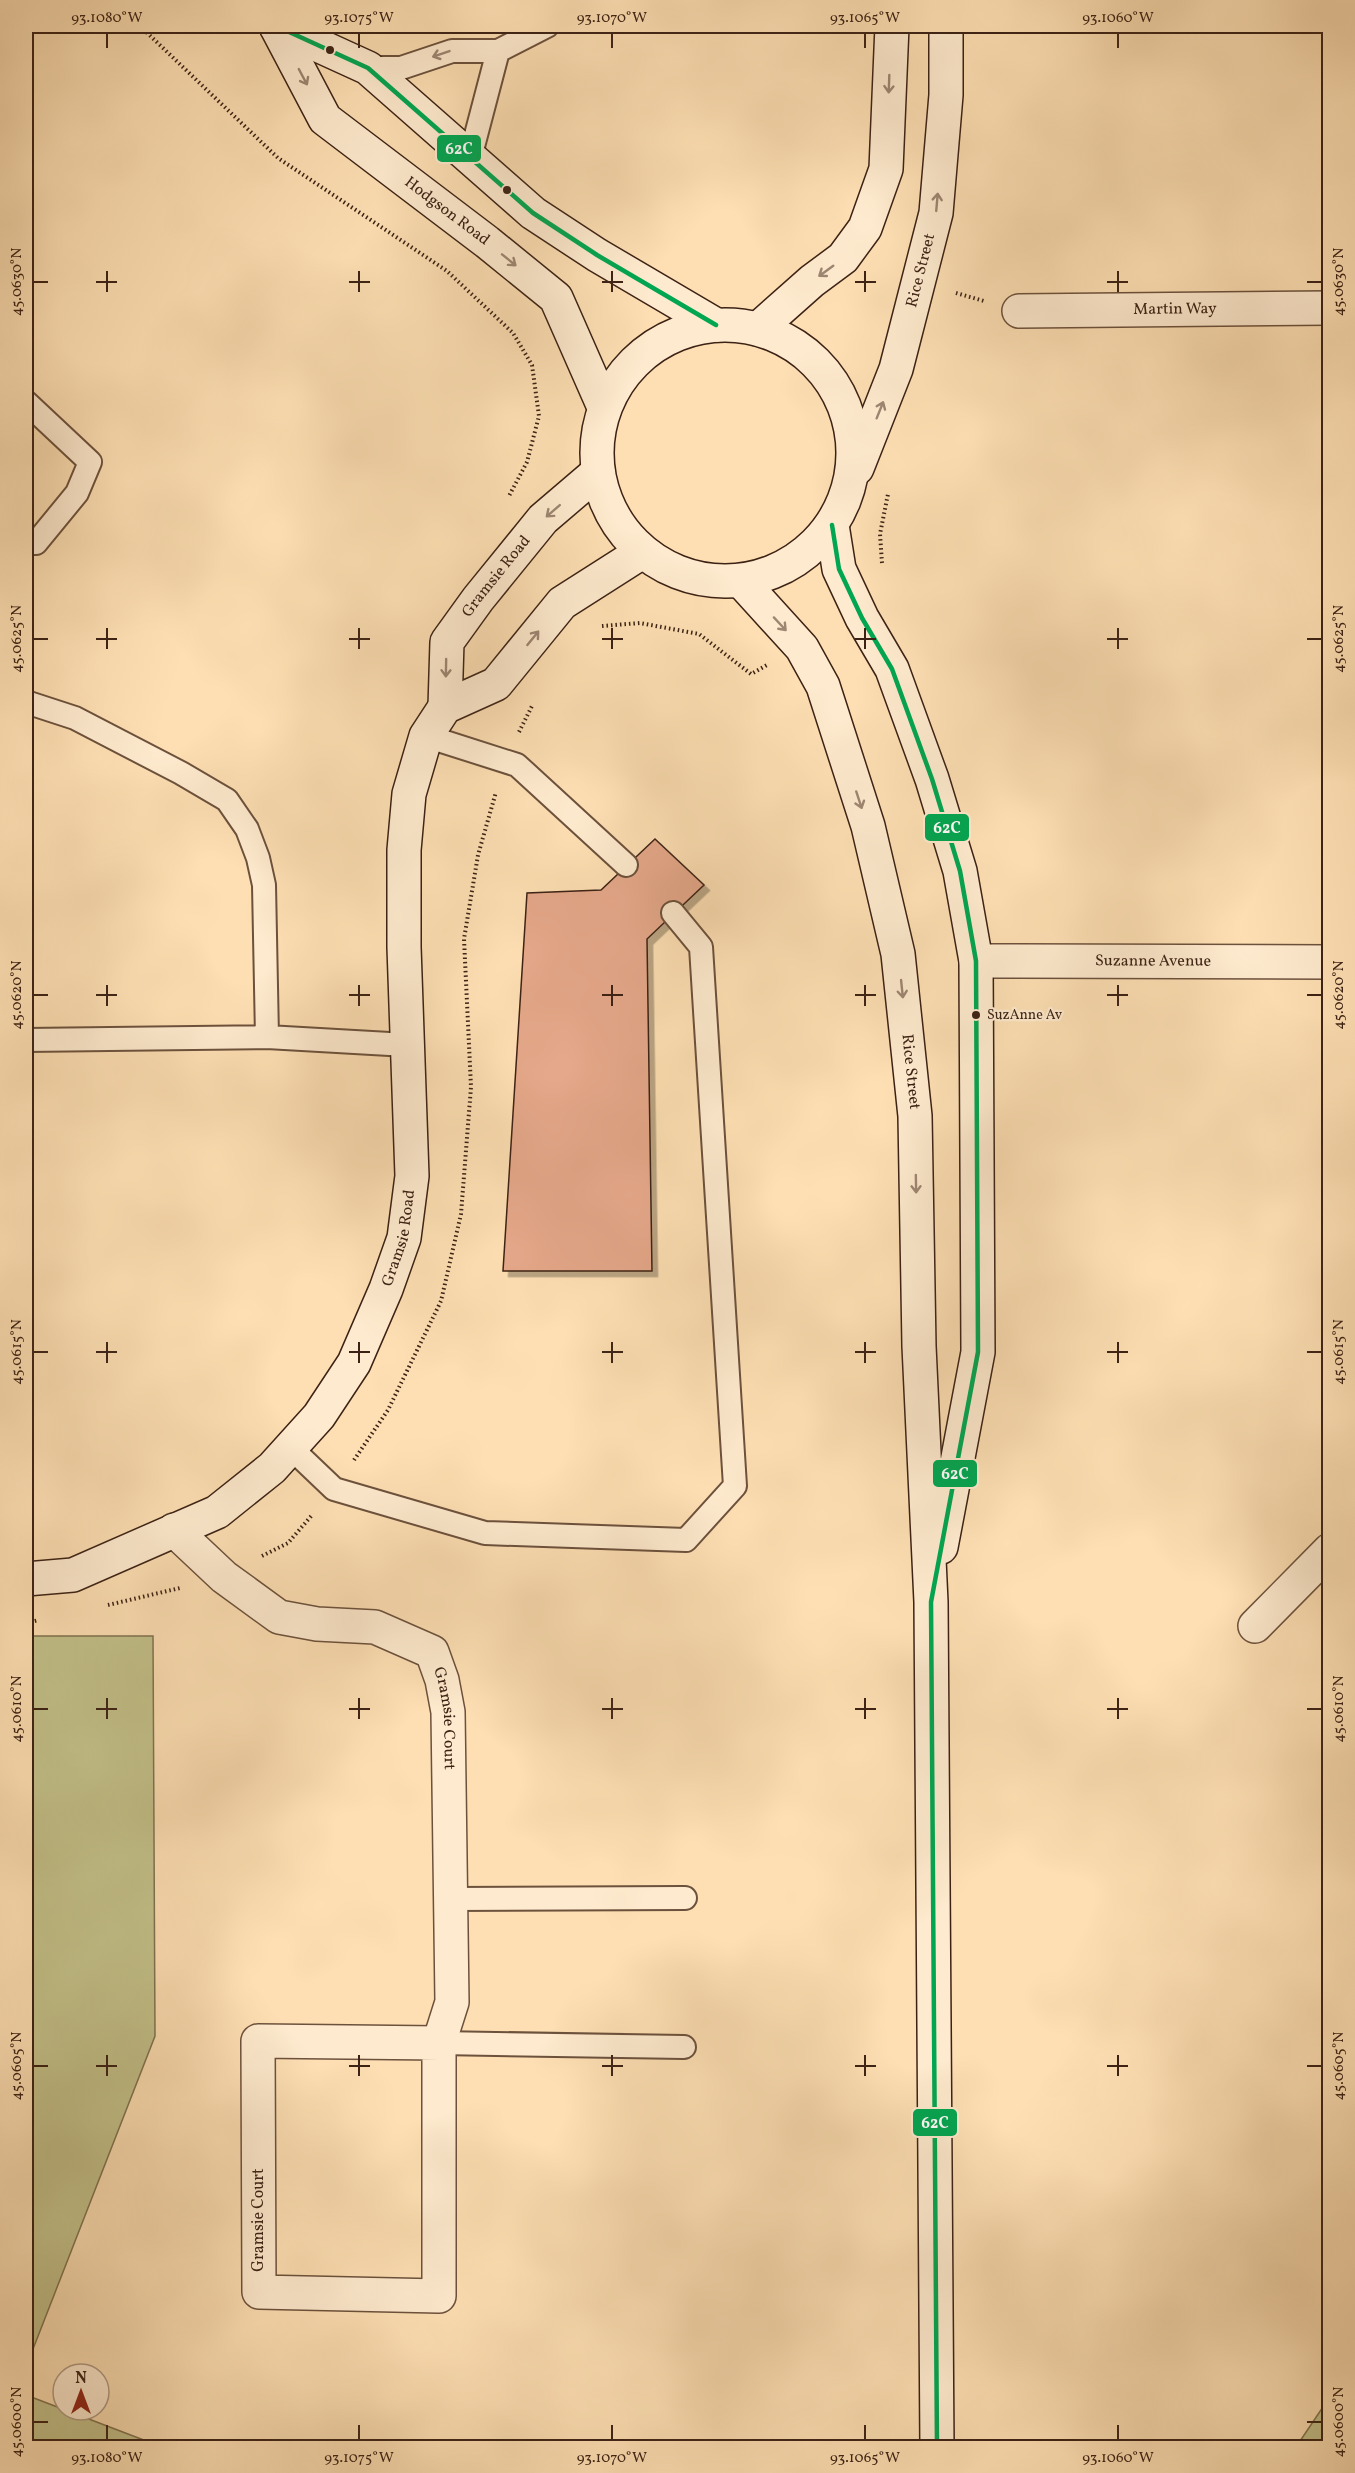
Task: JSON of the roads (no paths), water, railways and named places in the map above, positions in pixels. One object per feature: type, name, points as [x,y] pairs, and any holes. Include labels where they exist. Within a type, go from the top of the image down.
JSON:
[{"type":"main road","name":"Hodgson Road","points":[[276,26],[368,69],[533,213],[597,255],[716,325]]},
{"type":"main road","name":"Hodgson Road","points":[[276,26],[326,119],[487,242],[556,298],[604,407]]},
{"type":"main road","points":[[758,329],[812,281],[843,258],[864,228],[886,169],[892,26]]},
{"type":"main road","name":"Rice Street","points":[[931,1602],[978,1352],[976,961],[960,871],[932,779],[892,669],[862,618],[839,569],[838,514],[896,369],[936,213],[946,95],[946,26]]},
{"type":"main road","name":"Martin Way","points":[[1019,311],[1329,308]]},
{"type":"main road","points":[[716,325],[738,325],[758,329],[798,347],[830,377],[849,417],[854,461],[838,514],[782,569],[741,581],[705,580],[671,570],[642,552],[621,529],[606,502],[597,472],[597,440],[604,407],[622,375],[648,350],[680,332],[716,325]]},
{"type":"main road","name":"Gramsie Road","points":[[26,1579],[73,1575],[217,1512],[272,1468],[291,1448],[319,1416],[354,1364],[404,1238],[412,1176],[404,948],[404,850],[409,794],[426,736],[445,707],[447,642],[478,599],[543,519],[597,472]]},
{"type":"main road","points":[[445,707],[496,684],[562,603],[642,552]]},
{"type":"main road","name":"Rice Street","points":[[741,581],[802,648],[823,686],[868,826],[898,954],[915,1116],[919,1346],[931,1602],[937,2448]]},
{"type":"main road","name":"Suzanne Avenue","points":[[976,961],[1329,962]]},
{"type":"main road","name":"Gramsie Court","points":[[174,1530],[224,1577],[279,1617],[317,1624],[375,1628],[432,1652],[442,1680],[448,1712],[452,2002],[439,2043],[439,2296],[259,2292],[258,2041],[439,2043]]},
{"type":"main road","points":[[1255,1626],[1329,1550]]},
{"type":"lane","points":[[368,69],[401,68],[452,51],[498,51],[547,26]]},
{"type":"lane","points":[[470,158],[498,51]]},
{"type":"lane","points":[[26,402],[90,462],[77,493],[36,543],[26,543]]},
{"type":"lane","points":[[26,702],[75,718],[181,773],[227,800],[247,829],[258,858],[264,885],[267,1037]]},
{"type":"lane","points":[[426,736],[517,765],[626,866]]},
{"type":"lane","points":[[291,1448],[334,1489],[485,1533],[686,1540],[735,1486],[701,948],[673,913]]},
{"type":"lane","points":[[26,1040],[267,1037],[407,1045]]},
{"type":"lane","points":[[451,1899],[685,1898]]},
{"type":"lane","points":[[439,2043],[684,2047]]},
{"type":"place","name":"SuzAnne Av","points":[[976,1015]]}]
